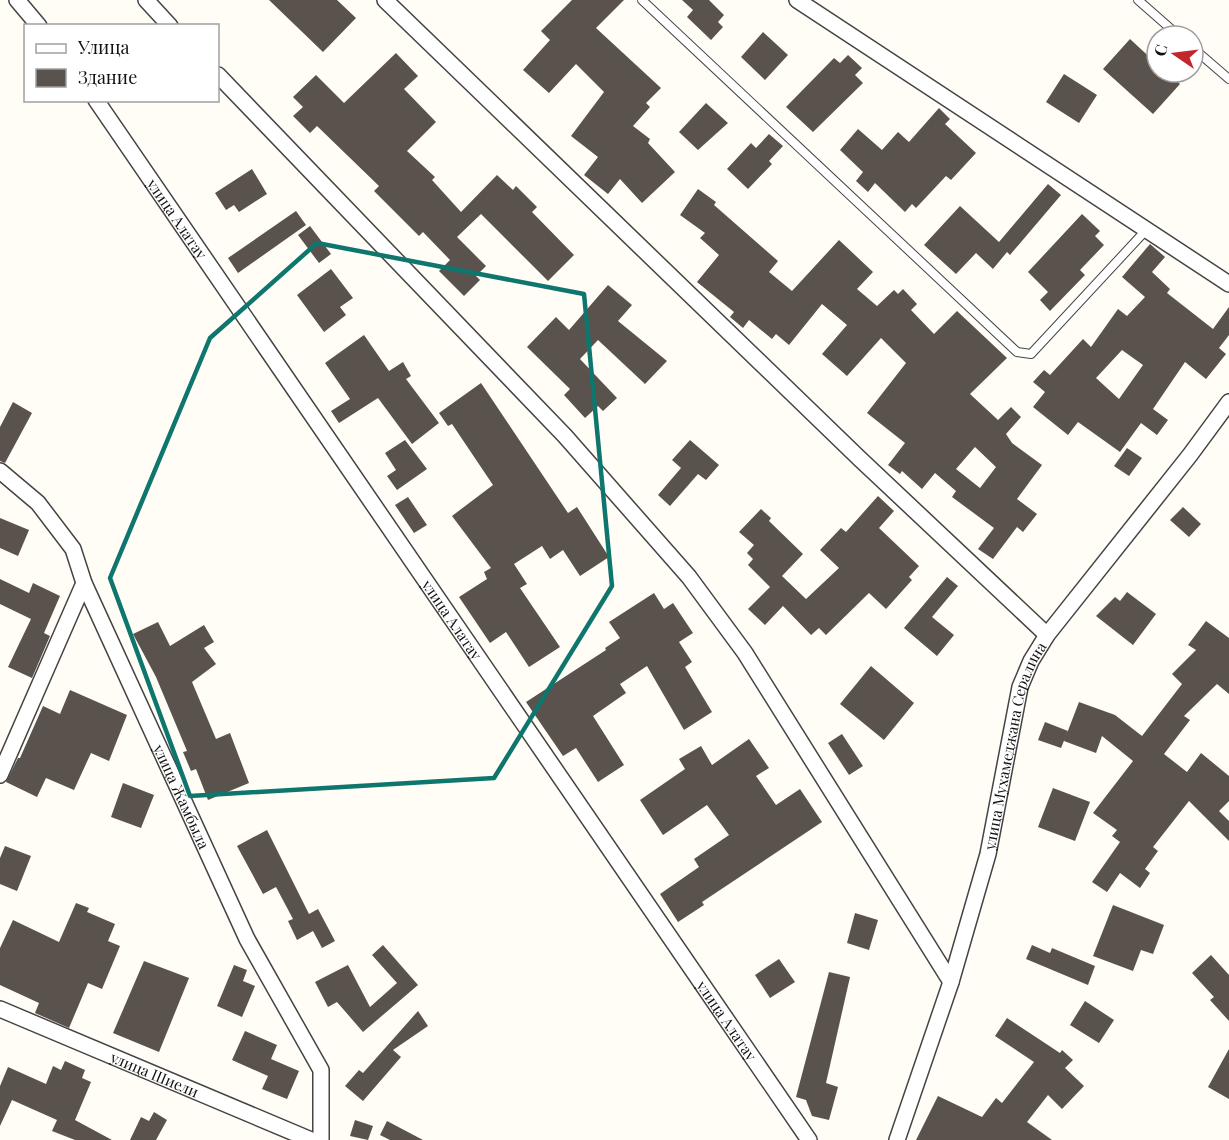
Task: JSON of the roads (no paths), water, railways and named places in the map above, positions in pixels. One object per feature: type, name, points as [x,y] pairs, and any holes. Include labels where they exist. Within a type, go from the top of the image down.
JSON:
[{"type":"street","points":[[17,0],[37,24]]},
{"type":"street","points":[[146,0],[168,24]]},
{"type":"street","points":[[385,0],[852,451],[1047,635]]},
{"type":"street","points":[[797,0],[926,87],[1148,228],[1229,285]]},
{"type":"street","points":[[219,76],[565,436],[689,577],[758,673],[951,982]]},
{"type":"street","name":"улица Алатау","points":[[97,102],[809,1140]]},
{"type":"street","name":"улица Мухамеджана Сералина","points":[[897,1140],[951,982],[988,854],[1020,687],[1031,661],[1047,635],[1190,455],[1229,402]]},
{"type":"street","name":"улица Жамбыла","points":[[0,471],[38,502],[73,549],[84,584],[248,939],[321,1070],[321,1140]]},
{"type":"street","points":[[0,775],[7,740],[84,584]]},
{"type":"street","name":"улица Шиели","points":[[0,1009],[311,1140]]},
{"type":"lane","points":[[642,0],[1017,352],[1031,354],[1148,228]]},
{"type":"lane","points":[[1138,0],[1165,24]]},
{"type":"lane","points":[[1205,58],[1229,79]]}]
